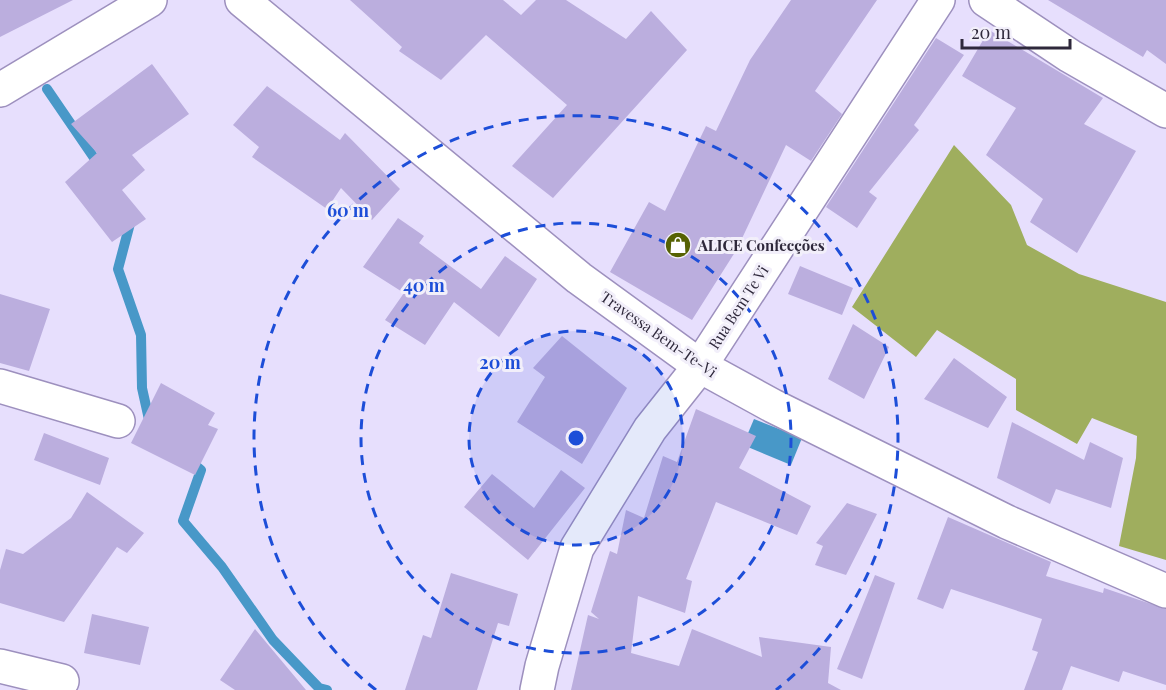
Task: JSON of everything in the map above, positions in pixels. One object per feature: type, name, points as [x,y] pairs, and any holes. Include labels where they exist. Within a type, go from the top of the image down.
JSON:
[{"type":"street","points":[[0,90],[150,0]]},
{"type":"street","name":"Travessa Bem-Te-Vi","points":[[242,0],[579,278],[700,366],[773,406],[1006,522],[1166,591]]},
{"type":"street","name":"Rua Bem Te Vi","points":[[537,690],[577,548],[650,429],[700,366],[938,0]]},
{"type":"street","points":[[986,0],[1070,56],[1166,111]]},
{"type":"street","points":[[0,386],[118,421]]},
{"type":"street","points":[[0,666],[62,681]]},
{"type":"green space","points":[[954,145],[1011,205],[1027,245],[1079,274],[1166,302],[1166,560],[1119,546],[1136,458],[1137,436],[1092,418],[1077,444],[1016,410],[1016,379],[937,330],[916,357],[852,307]]},
{"type":"water","points":[[754,419],[802,438],[791,465],[743,445]]},
{"type":"building","points":[[0,0],[73,0],[0,37]]},
{"type":"building","points":[[350,0],[503,0],[521,15],[536,0],[566,0],[626,39],[651,11],[687,50],[553,198],[512,166],[567,105],[486,35],[441,80],[399,51],[402,47]]},
{"type":"building","points":[[791,0],[877,0],[815,91],[842,114],[811,161],[786,145],[737,249],[692,320],[610,272],[649,202],[665,211],[706,126],[716,131],[750,60]]},
{"type":"building","points":[[1048,0],[1166,0],[1166,64],[1147,50],[1143,57]]},
{"type":"building","points":[[989,30],[1103,98],[1084,124],[1136,151],[1077,253],[1030,222],[1043,199],[986,155],[1016,108],[962,76]]},
{"type":"building","points":[[936,38],[964,55],[914,125],[919,130],[869,192],[877,198],[857,228],[826,207]]},
{"type":"building","points":[[152,64],[189,114],[132,155],[145,170],[122,190],[146,219],[112,242],[65,182],[97,153],[71,124]]},
{"type":"building","points":[[267,86],[340,140],[345,133],[400,189],[372,220],[341,188],[327,209],[252,157],[259,147],[233,125]]},
{"type":"building","points":[[398,218],[424,236],[419,243],[481,289],[505,256],[537,279],[499,337],[454,302],[425,345],[385,320],[404,293],[363,267]]},
{"type":"building","points":[[800,266],[853,288],[842,315],[788,294]]},
{"type":"building","points":[[0,294],[50,309],[29,371],[0,363]]},
{"type":"building","points":[[853,324],[889,347],[864,399],[828,379]]},
{"type":"building","points":[[562,336],[627,388],[582,464],[517,422],[545,377],[533,368]]},
{"type":"building","points":[[954,358],[1007,397],[988,428],[924,399]]},
{"type":"building","points":[[161,383],[215,413],[208,425],[218,429],[195,475],[131,443]]},
{"type":"building","points":[[696,409],[756,436],[739,468],[811,506],[797,535],[716,502],[686,579],[692,581],[685,613],[638,596],[631,653],[679,666],[692,629],[762,657],[759,637],[831,647],[828,683],[841,690],[571,690],[588,615],[599,619],[591,612],[610,551],[617,554],[626,510],[644,518],[663,456],[677,462]]},
{"type":"building","points":[[1012,422],[1084,460],[1090,442],[1123,458],[1111,508],[1056,489],[1050,504],[997,478]]},
{"type":"building","points":[[44,433],[109,458],[100,485],[34,460]]},
{"type":"building","points":[[561,470],[585,488],[528,560],[464,507],[492,474],[534,508]]},
{"type":"building","points":[[87,492],[144,533],[127,553],[117,547],[64,622],[0,603],[0,570],[6,549],[23,554],[71,518]]},
{"type":"building","points":[[847,503],[877,514],[846,575],[815,565],[823,546],[816,543]]},
{"type":"building","points":[[948,517],[1051,562],[1046,576],[1103,593],[1104,588],[1166,609],[1166,685],[1123,671],[1119,682],[1071,666],[1062,690],[1024,690],[1038,652],[1032,650],[1042,619],[951,589],[943,609],[917,599]]},
{"type":"building","points":[[451,573],[518,594],[509,626],[498,623],[477,690],[405,690],[423,635],[431,638]]},
{"type":"building","points":[[875,575],[895,583],[862,679],[837,669]]},
{"type":"building","points":[[92,614],[149,627],[140,665],[84,653]]},
{"type":"building","points":[[255,629],[306,690],[235,690],[220,680]]},
{"type":"waterway","points":[[47,89],[101,168]]},
{"type":"waterway","points":[[132,216],[118,269],[141,335],[142,388],[150,424]]},
{"type":"waterway","points":[[189,460],[201,470],[183,521],[222,567],[273,640],[319,688],[327,690]]},
{"type":"place","name":"ALICE Confecções","points":[[678,245]]}]
